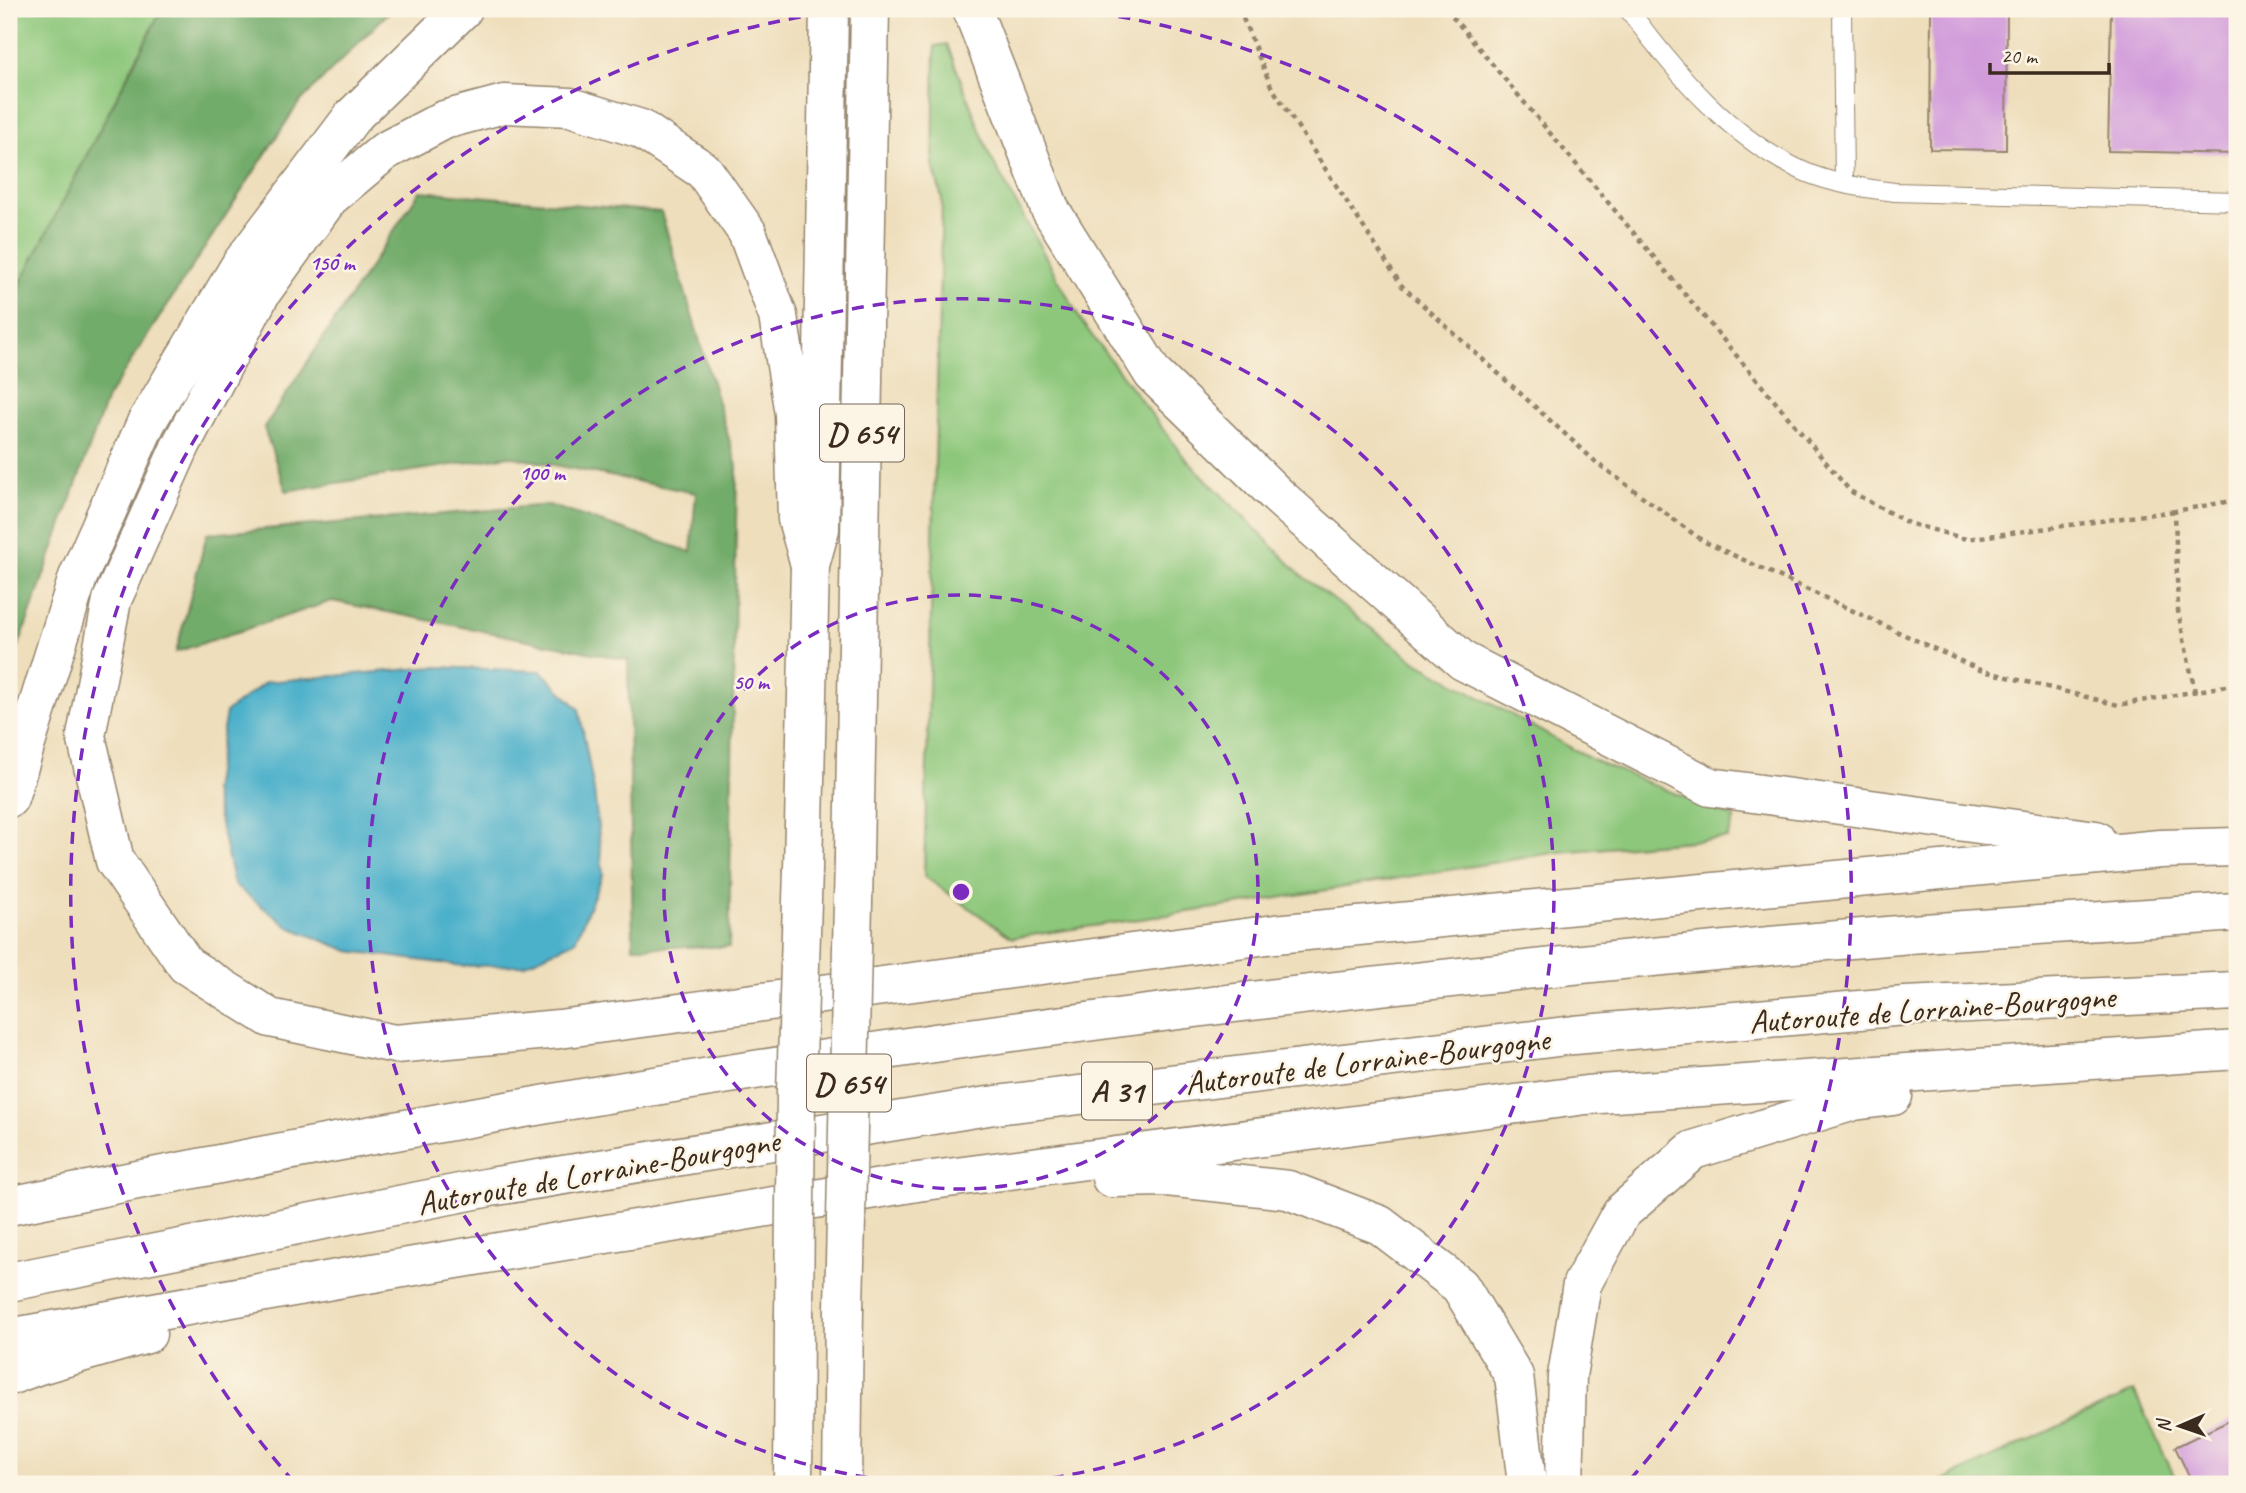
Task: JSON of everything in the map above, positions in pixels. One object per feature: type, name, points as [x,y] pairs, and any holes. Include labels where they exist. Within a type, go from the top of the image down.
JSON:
[{"type":"highway","points":[[9,798],[78,577],[146,422],[241,264],[353,116],[463,9]]},
{"type":"highway","name":"D 654","points":[[793,1484],[796,1092],[810,565],[820,529],[829,9]]},
{"type":"highway","name":"D 654","points":[[842,1484],[870,9]]},
{"type":"highway","points":[[972,9],[1050,209],[1153,374],[1278,496],[1463,661],[1710,787],[2160,849]]},
{"type":"highway","points":[[810,565],[797,519],[794,414],[778,316],[747,232],[704,171],[641,129],[570,107],[504,104],[444,120],[384,151],[329,198],[261,293],[181,445],[112,600],[86,736],[116,861],[186,965],[270,1018],[395,1044],[559,1029],[1275,934],[2160,849],[2237,847]]},
{"type":"highway","name":"A 31","points":[[9,1206],[472,1117],[740,1072],[1038,1028],[1565,966],[1901,935],[2237,912]]},
{"type":"highway","name":"Autoroute de Lorraine-Bourgogne","points":[[9,1282],[490,1187],[988,1106],[1574,1035],[1905,1006],[2237,991]]},
{"type":"highway","points":[[9,1338],[343,1278],[941,1179],[1586,1095],[2237,1052]]},
{"type":"highway","points":[[1564,1484],[1567,1376],[1582,1284],[1621,1213],[1693,1150],[1854,1101],[2237,1052]]},
{"type":"highway","points":[[941,1179],[1167,1177],[1288,1190],[1380,1225],[1460,1286],[1514,1376],[1527,1484]]},
{"type":"highway","points":[[9,1376],[39,1365],[343,1278]]},
{"type":"highway","points":[[844,1415],[864,1458],[867,1484]]},
{"type":"lane","points":[[1628,9],[1662,54],[1729,123],[1769,152],[1806,173],[1894,192],[2237,201]]},
{"type":"lane","points":[[1842,9],[1844,183]]},
{"type":"path","points":[[1238,9],[1270,86],[1402,286],[1597,463],[1703,541],[1980,670],[2118,705],[2237,684]]},
{"type":"path","points":[[1446,9],[1850,491],[1908,523],[1966,539],[2237,500]]},
{"type":"path","points":[[2175,511],[2179,611],[2194,692]]},
{"type":"green space","points":[[9,9],[162,9],[9,306]]},
{"type":"green space","points":[[162,9],[392,9],[298,104],[107,398],[9,673],[9,306]]},
{"type":"green space","points":[[947,44],[990,156],[1081,321],[1184,457],[1302,576],[1415,661],[1593,760],[1735,818],[1727,838],[1559,852],[1242,904],[1012,938],[924,876],[942,199],[933,165],[935,46]]},
{"type":"green space","points":[[420,191],[661,212],[737,466],[729,947],[633,947],[628,660],[332,601],[176,652],[207,534],[549,505],[691,552],[696,493],[509,456],[286,491],[264,428]]},
{"type":"green space","points":[[2134,1391],[2178,1484],[1935,1484]]},
{"type":"water","points":[[434,667],[541,671],[579,709],[594,791],[603,874],[575,941],[523,965],[463,966],[349,951],[289,927],[234,885],[213,791],[226,712],[266,682]]},
{"type":"building","points":[[1931,9],[2007,9],[2006,150],[1930,149]]},
{"type":"building","points":[[2111,9],[2237,9],[2237,154],[2108,151]]},
{"type":"building","points":[[2237,1417],[2237,1484],[2193,1484],[2175,1447]]}]
